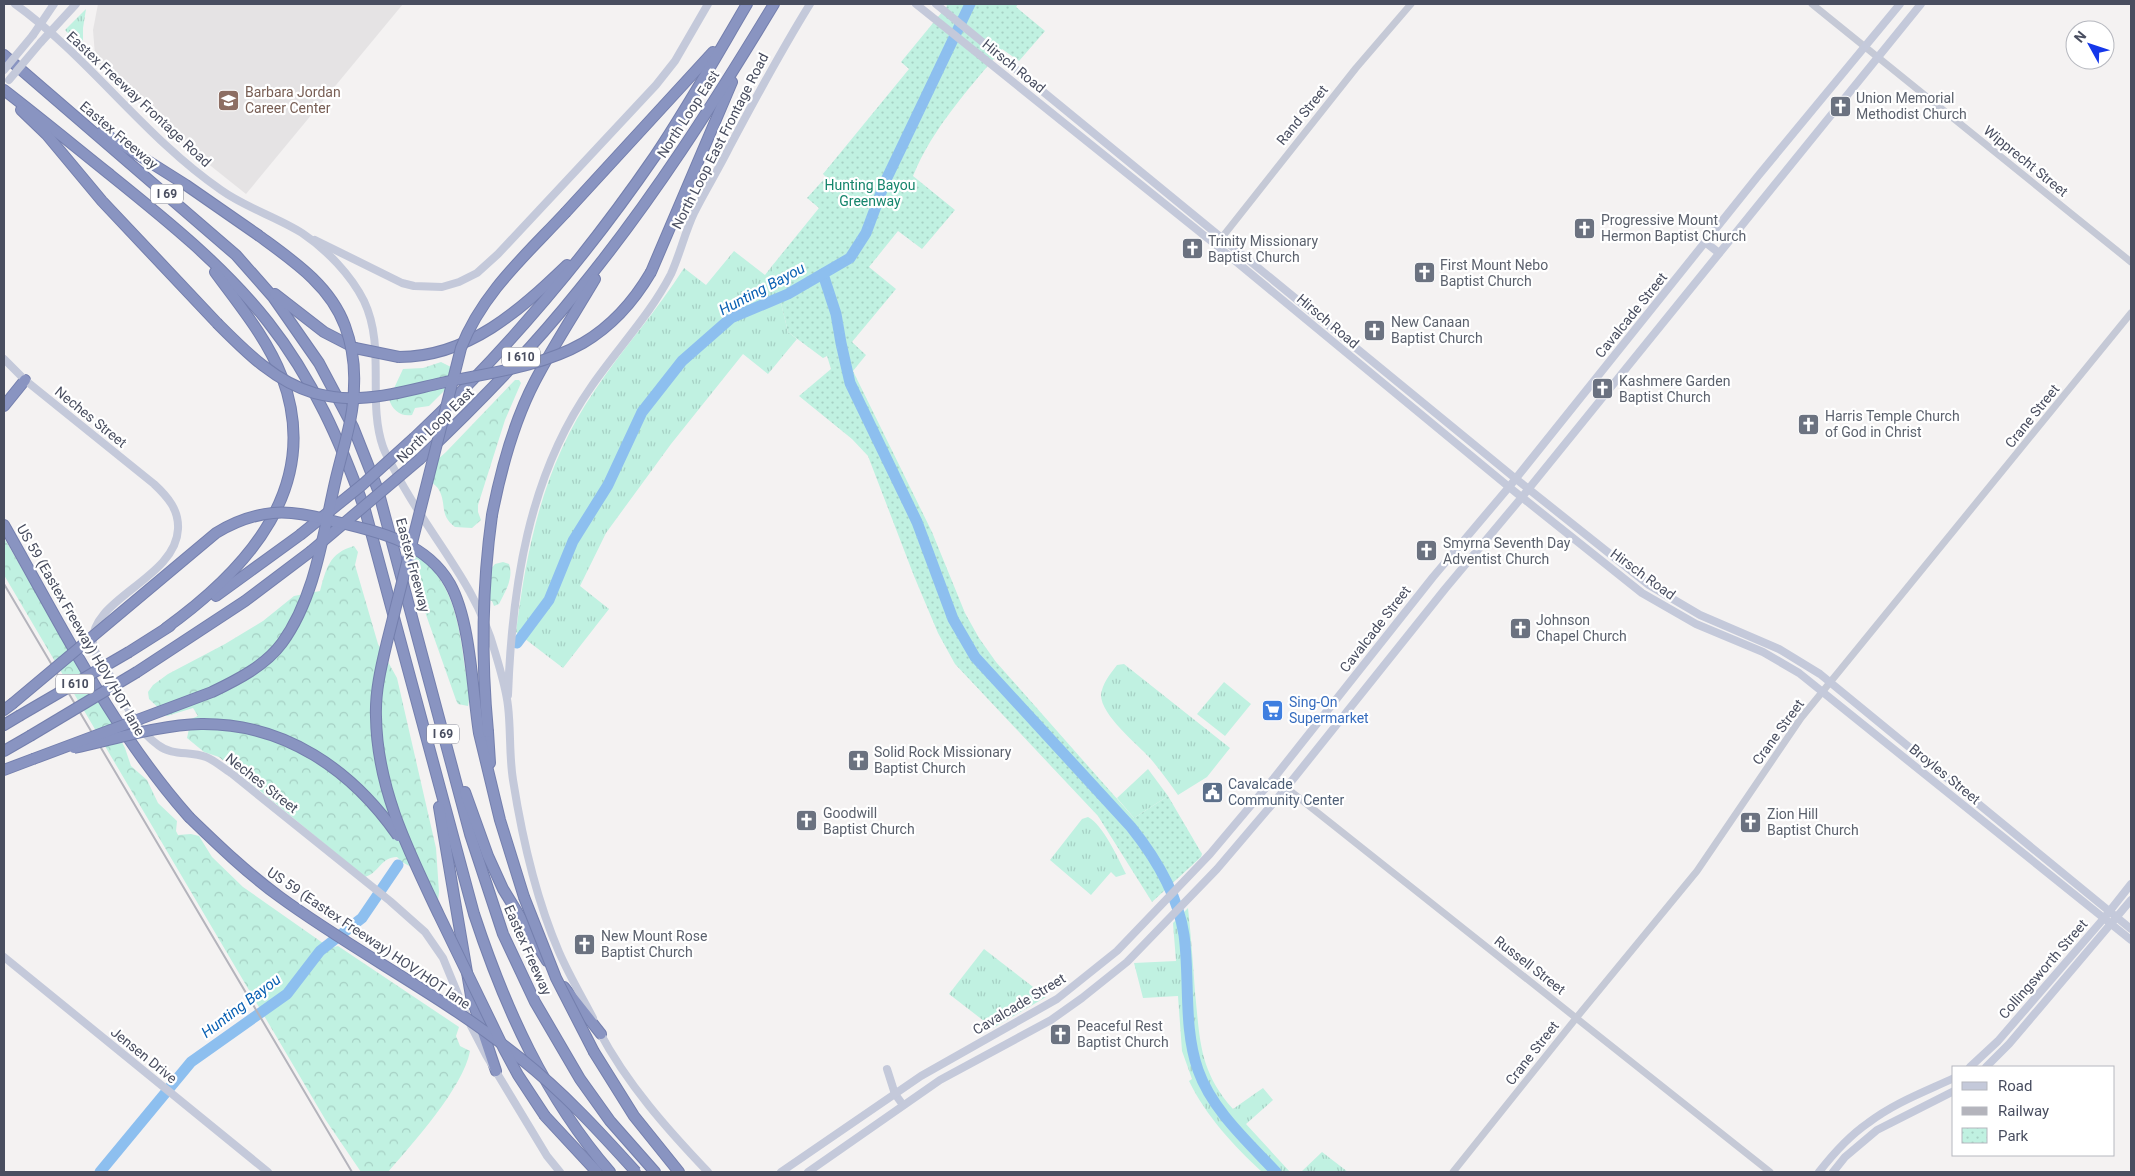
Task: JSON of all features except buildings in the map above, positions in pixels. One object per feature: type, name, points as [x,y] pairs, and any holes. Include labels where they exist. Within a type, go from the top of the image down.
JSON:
[{"type":"highway","name":"North Loop East","points":[[4,725],[129,652],[233,585],[300,535],[362,485],[414,438],[512,338],[604,226],[681,116],[747,4]]},
{"type":"highway","name":"North Loop East","points":[[4,751],[137,672],[245,601],[310,552],[420,459],[485,396],[541,336],[614,247],[702,120],[774,4]]},
{"type":"highway","points":[[597,1172],[545,1116],[518,1075],[410,854],[389,797],[378,744],[376,704],[386,647],[454,371],[475,316],[489,296],[691,78],[738,19]]},
{"type":"highway","points":[[4,94],[47,135],[102,201],[217,323],[266,369],[293,385],[334,397],[369,398],[542,360],[562,353],[592,337],[620,314],[637,294],[651,272],[709,134],[753,38]]},
{"type":"highway","name":"Eastex Freeway","points":[[4,55],[212,232],[260,281],[319,363],[344,410],[366,458],[385,516],[442,734],[488,893],[503,934],[524,981],[557,1042],[610,1121],[655,1172]]},
{"type":"highway","name":"I 69","points":[[4,89],[191,242],[233,283],[268,323],[304,374],[331,425],[352,475],[376,545],[431,759],[474,914],[494,971],[514,1021],[534,1062],[559,1105],[610,1172]]},
{"type":"highway","points":[[4,770],[212,692],[240,678],[263,662],[281,644],[301,608],[314,570],[351,413],[354,386],[353,357],[345,326],[330,298],[303,269],[186,185],[70,112]]},
{"type":"highway","points":[[260,281],[324,332],[355,348],[399,357],[423,356],[443,352],[471,341],[488,331],[546,284],[604,226]]},
{"type":"highway","points":[[166,628],[213,592],[235,571],[252,550],[269,524],[282,496],[293,445],[293,429],[288,398],[275,361],[243,311],[191,242]]},
{"type":"highway","points":[[483,732],[483,601],[492,515],[500,474],[512,436],[535,380],[614,247]]},
{"type":"highway","points":[[4,406],[25,380]]},
{"type":"highway","points":[[8,707],[216,533],[245,519],[266,514],[289,513],[325,519],[393,538],[414,548],[439,569],[450,583],[461,611],[496,806],[524,898],[556,978],[594,1052],[634,1116],[679,1172]]},
{"type":"highway","name":"US 59 (Eastex Freeway) HOV/HOT lane","points":[[4,524],[111,714],[163,788],[189,817],[224,852],[282,898],[483,1030],[519,1057],[572,1102],[636,1172]]},
{"type":"highway","points":[[33,759],[132,735],[185,726],[219,726],[264,734],[303,748],[338,770],[375,805],[410,854]]},
{"type":"highway","points":[[442,734],[484,847],[503,890],[568,994],[601,1034]]},
{"type":"highway","points":[[431,759],[471,996],[496,1071]]},
{"type":"main road","name":"Eastex Freeway Frontage Road","points":[[15,4],[91,70],[139,120],[196,172],[248,207],[302,233],[343,270],[364,301],[371,319],[375,340],[379,424],[383,446],[411,499],[462,576],[478,605],[494,649],[508,704],[513,781],[528,855],[560,954],[601,1034],[640,1094],[707,1171]]},
{"type":"main road","points":[[4,70],[33,35],[54,4]]},
{"type":"main road","points":[[4,89],[41,42],[76,4]]},
{"type":"main road","points":[[302,233],[402,284],[442,287],[467,279],[498,254],[656,86],[674,61],[708,4]]},
{"type":"main road","name":"North Loop East Frontage Road","points":[[508,704],[510,640],[518,578],[536,502],[557,447],[590,387],[652,305],[671,273],[694,212],[777,57],[810,4]]},
{"type":"main road","name":"Hirsch Road","points":[[916,4],[1216,244],[1509,487],[1659,604],[1734,642]]},
{"type":"main road","name":"Hirsch Road","points":[[936,4],[1528,488],[1666,596],[1700,615],[1738,632]]},
{"type":"main road","name":"Cavalcade Street","points":[[781,1172],[934,1068],[1058,998],[1117,950],[1180,885],[1232,830],[1433,577],[1509,487],[1705,242],[1900,4]]},
{"type":"main road","name":"Cavalcade Street","points":[[808,1172],[940,1080],[1008,1044],[1066,1009],[1112,976],[1234,851],[1921,4]]},
{"type":"main road","points":[[1811,112],[1824,123]]},
{"type":"main road","points":[[1705,242],[1719,253]]},
{"type":"main road","points":[[1361,365],[1368,357]]},
{"type":"main road","name":"Neches Street","points":[[4,359],[25,380],[154,484],[175,509],[178,522],[177,542],[166,560],[119,599],[96,625],[93,644],[98,656],[115,683],[124,704],[139,725],[159,746],[178,754],[205,756],[231,773],[390,901],[425,932],[443,958],[471,1026],[496,1071]]},
{"type":"main road","name":"Broyles Street","points":[[1738,632],[1791,655],[1831,683],[2107,914],[2131,940]]},
{"type":"main road","name":"Broyles Street","points":[[1734,642],[1763,652],[1786,664],[1824,692],[2036,865],[2107,914]]},
{"type":"main road","name":"Collingsworth Street","points":[[1971,1066],[1998,1041],[2131,884]]},
{"type":"main road","name":"Collingsworth Street","points":[[1987,1066],[2009,1044],[2131,900]]},
{"type":"main road","name":"Broyles Street","points":[[2115,921],[2131,929]]},
{"type":"main road","name":"Jensen Drive","points":[[4,957],[268,1172]]},
{"type":"main road","points":[[1058,998],[1066,1009]]},
{"type":"main road","points":[[887,1069],[895,1094],[903,1105]]},
{"type":"main road","points":[[496,1071],[540,1146],[560,1172]]},
{"type":"main road","points":[[1819,1172],[1838,1149],[1868,1122],[1901,1102],[1952,1079]]},
{"type":"main road","points":[[1833,1172],[1845,1157],[1877,1130],[1952,1092]]},
{"type":"street","name":"Rand Street","points":[[1216,244],[1350,75],[1411,4]]},
{"type":"street","name":"Wipprecht Street","points":[[1812,4],[2131,262]]},
{"type":"street","name":"Crane Street","points":[[1453,1172],[1576,1017],[1697,871],[1796,726],[2131,313]]},
{"type":"street","name":"Russell Street","points":[[1274,778],[1770,1172]]},
{"type":"shaded area","name":"Barbara Jordan Career Center","points":[[98,4],[403,4],[246,194],[172,135],[100,65],[95,55],[93,30]]},
{"type":"green space","name":"Hunting Bayou Greenway","points":[[946,4],[1018,4],[1016,7],[1045,31],[1019,61],[1002,49],[941,125],[921,158],[913,176],[955,210],[922,249],[898,231],[869,267],[896,289],[852,342],[866,355],[853,371],[932,532],[965,613],[979,638],[996,662],[1134,818],[1168,796],[1202,854],[1152,902],[1098,816],[955,664],[938,633],[914,576],[868,456],[852,439],[799,396],[831,369],[827,356],[823,358],[788,332],[772,266],[819,208],[807,198],[826,177],[823,174],[909,69],[901,62],[947,6]]},
{"type":"green space","points":[[86,9],[83,43],[79,44],[65,30]]},
{"type":"green space","points":[[734,251],[765,275],[772,266],[788,332],[797,339],[768,374],[743,354],[671,444],[606,533],[580,586],[609,609],[563,668],[516,632],[532,537],[550,476],[577,418],[595,390],[684,268],[706,285]]},
{"type":"green space","points":[[441,362],[451,367],[449,386],[429,406],[415,408],[412,415],[401,414],[395,409],[389,399],[403,369],[423,368]]},
{"type":"green space","points":[[515,380],[519,380],[521,383],[505,420],[478,505],[481,520],[472,528],[455,527],[447,518],[441,495],[431,481],[437,460]]},
{"type":"green space","points":[[4,538],[105,710],[125,748],[131,766],[147,780],[158,803],[177,821],[176,831],[178,835],[191,834],[199,836],[212,857],[243,887],[330,948],[338,946],[459,1027],[456,1036],[460,1046],[470,1051],[458,1081],[436,1114],[388,1172],[361,1172],[325,1119],[4,575]]},
{"type":"green space","points":[[354,546],[358,552],[355,565],[378,644],[397,678],[436,848],[438,901],[424,874],[402,862],[397,857],[387,860],[374,872],[365,877],[219,757],[204,752],[187,738],[191,719],[198,716],[193,708],[167,716],[149,699],[148,692],[153,685],[168,674],[225,644],[263,621],[294,596],[320,591],[330,563],[339,553]]},
{"type":"green space","points":[[404,549],[420,558],[433,570],[443,584],[450,599],[460,633],[469,692],[468,706],[458,704],[456,700],[424,609],[418,603]]},
{"type":"green space","points":[[503,562],[509,564],[510,580],[499,604],[494,606],[492,601],[487,600],[490,570],[495,564]]},
{"type":"green space","points":[[1124,664],[1230,748],[1207,777],[1178,795],[1150,758],[1113,720],[1103,703],[1101,695],[1105,683],[1117,665]]},
{"type":"green space","points":[[1224,682],[1251,704],[1225,736],[1197,714]]},
{"type":"green space","points":[[1148,769],[1168,796],[1134,818],[1117,798]]},
{"type":"green space","points":[[1088,817],[1105,834],[1126,874],[1116,877],[1111,872],[1091,895],[1050,860],[1082,819]]},
{"type":"green space","points":[[1188,908],[1198,1025],[1207,1068],[1213,1081],[1233,1109],[1263,1088],[1273,1100],[1246,1124],[1290,1172],[1262,1172],[1231,1141],[1212,1118],[1196,1094],[1189,1081],[1192,1079],[1182,1051],[1178,996],[1143,998],[1134,963],[1176,961],[1173,923]]},
{"type":"green space","points":[[984,949],[1046,997],[993,1028],[949,994]]},
{"type":"green space","points":[[1322,1152],[1348,1172],[1301,1172]]},
{"type":"waterway","name":"Hunting Bayou","points":[[517,643],[549,600],[573,541],[608,485],[642,412],[682,361],[731,318],[788,294],[850,258],[866,233],[885,182],[970,4]]},
{"type":"waterway","points":[[823,274],[836,314],[850,383],[917,522],[953,619],[975,657],[1131,827],[1157,864],[1177,906],[1184,935],[1190,1037],[1198,1070],[1204,1085],[1221,1112],[1276,1172]]},
{"type":"waterway","name":"Hunting Bayou","points":[[100,1172],[191,1062],[287,994],[320,951],[362,918],[398,865]]},
{"type":"railway","points":[[4,584],[352,1172]]},
{"type":"place","name":"Barbara Jordan Career Center","points":[[229,100]]},
{"type":"place","name":"Union Memorial Methodist Church","points":[[1840,106]]},
{"type":"place","name":"Progressive Mount Hermon Baptist Church","points":[[1585,228]]},
{"type":"place","name":"Trinity Missionary Baptist Church","points":[[1192,249]]},
{"type":"place","name":"First Mount Nebo Baptist Church","points":[[1424,273]]},
{"type":"place","name":"New Canaan Baptist Church","points":[[1375,330]]},
{"type":"place","name":"Kashmere Garden Baptist Church","points":[[1603,389]]},
{"type":"place","name":"Harris Temple Church of God in Christ","points":[[1809,424]]},
{"type":"place","name":"Smyrna Seventh Day Adventist Church","points":[[1427,551]]},
{"type":"place","name":"Johnson Chapel Church","points":[[1520,628]]},
{"type":"place","name":"Sing-On Supermarket","points":[[1273,710]]},
{"type":"place","name":"Solid Rock Missionary Baptist Church","points":[[858,760]]},
{"type":"place","name":"Cavalcade Community Center","points":[[1212,792]]},
{"type":"place","name":"Goodwill Baptist Church","points":[[807,821]]},
{"type":"place","name":"Zion Hill Baptist Church","points":[[1751,822]]},
{"type":"place","name":"New Mount Rose Baptist Church","points":[[585,944]]},
{"type":"place","name":"Peaceful Rest Baptist Church","points":[[1061,1034]]}]
